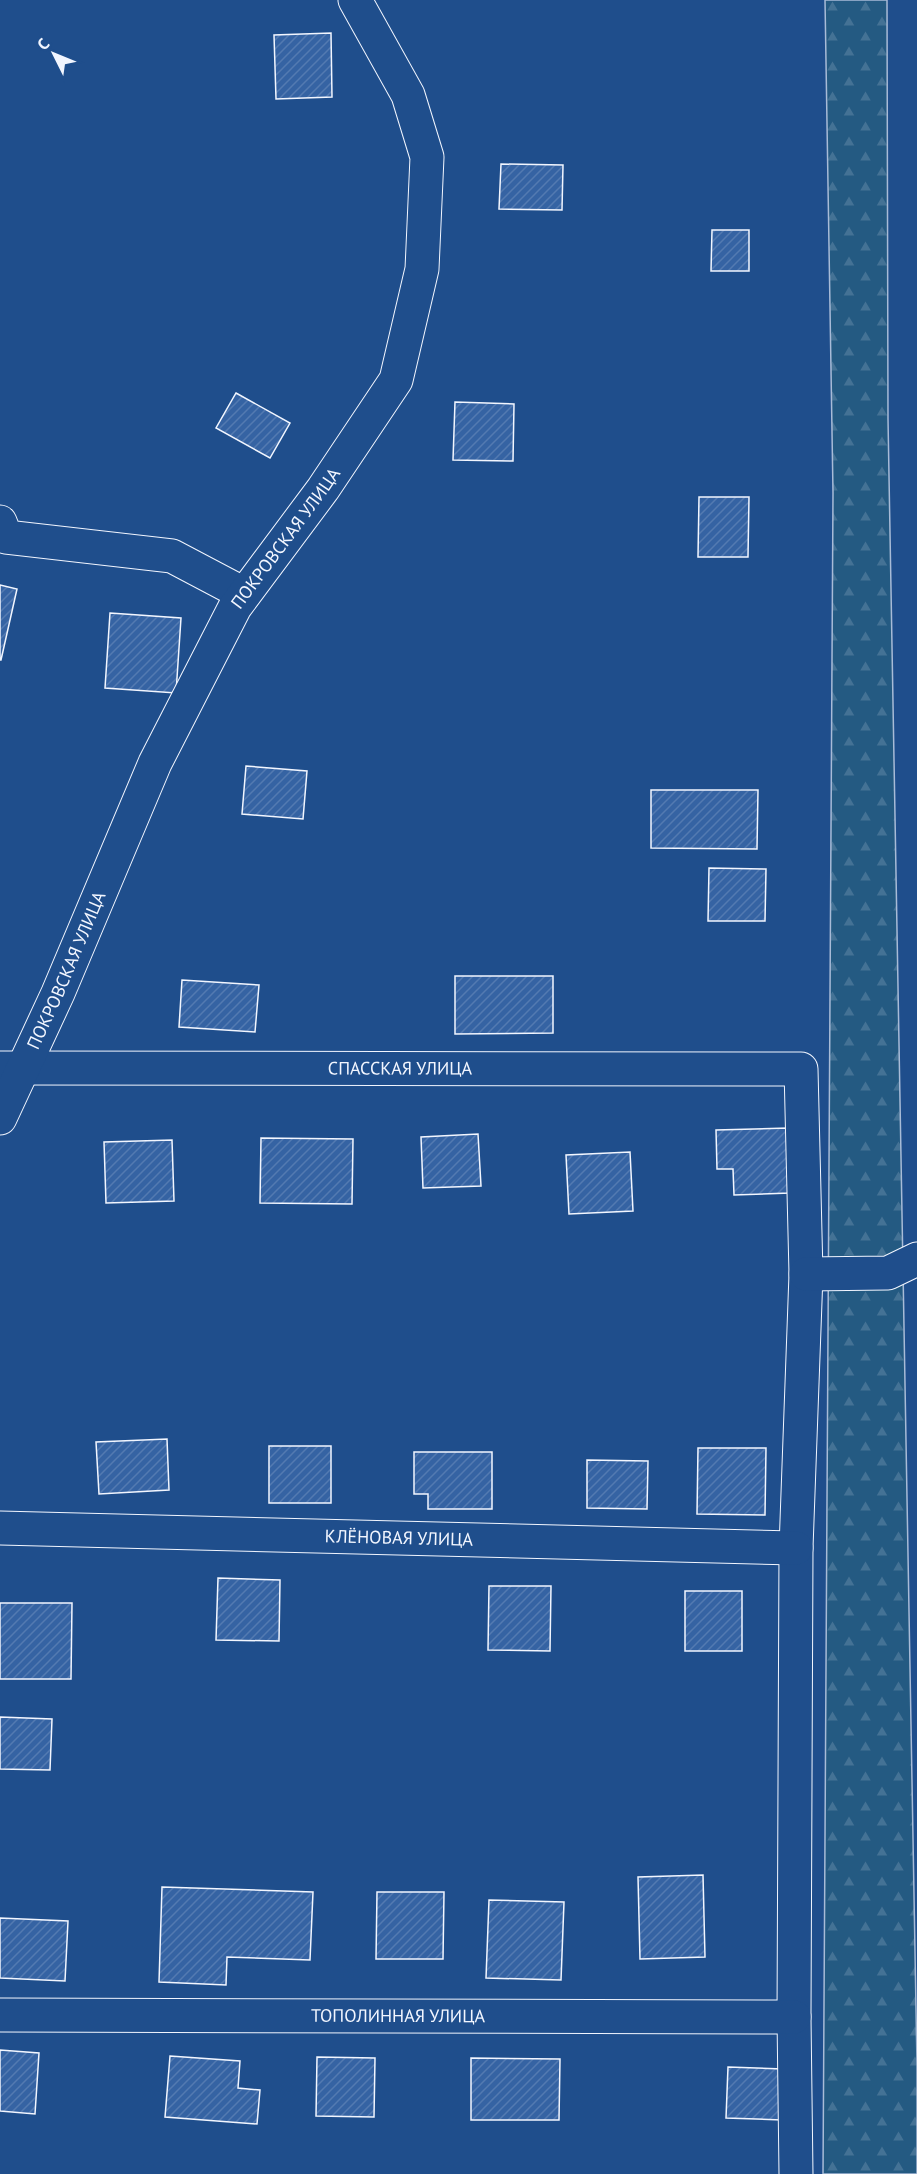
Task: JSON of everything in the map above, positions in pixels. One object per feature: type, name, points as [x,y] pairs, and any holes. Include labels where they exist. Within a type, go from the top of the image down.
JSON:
[{"type":"street","name":"ПОКРОВСКАЯ УЛИЦА","points":[[0,1118],[11,1068],[58,993],[155,763],[235,607],[323,489],[396,380],[422,269],[427,157],[408,95],[355,0]]},
{"type":"street","points":[[2,532],[172,556],[244,594]]},
{"type":"street","name":"СПАССКАЯ УЛИЦА","points":[[11,1068],[801,1069],[806,1274]]},
{"type":"street","points":[[796,2174],[794,2017],[796,1548],[806,1274],[888,1274],[917,1259]]},
{"type":"street","name":"КЛЁНОВАЯ УЛИЦА","points":[[0,1528],[796,1548]]},
{"type":"street","name":"ТОПОЛИННАЯ УЛИЦА","points":[[0,2015],[794,2017]]},
{"type":"green space","points":[[825,0],[887,0],[888,419],[917,2065],[917,2174],[823,2174],[833,493]]},
{"type":"building","points":[[331,33],[332,97],[276,99],[274,35]]},
{"type":"building","points":[[501,164],[563,165],[562,210],[499,209]]},
{"type":"building","points":[[712,230],[749,230],[749,271],[711,271]]},
{"type":"building","points":[[236,393],[290,423],[270,458],[216,428]]},
{"type":"building","points":[[455,402],[514,404],[513,461],[453,460]]},
{"type":"building","points":[[699,497],[749,497],[748,557],[698,557]]},
{"type":"building","points":[[0,585],[17,589],[1,660],[0,660]]},
{"type":"building","points":[[110,613],[181,618],[176,693],[105,688]]},
{"type":"building","points":[[246,766],[307,771],[303,819],[242,814]]},
{"type":"building","points":[[651,790],[758,790],[757,849],[651,848]]},
{"type":"building","points":[[709,868],[766,869],[765,921],[708,921]]},
{"type":"building","points":[[455,976],[553,976],[553,1033],[455,1034]]},
{"type":"building","points":[[182,980],[259,985],[255,1032],[179,1027]]},
{"type":"building","points":[[788,1128],[790,1193],[734,1195],[733,1169],[717,1169],[716,1130]]},
{"type":"building","points":[[478,1134],[481,1186],[423,1188],[421,1137]]},
{"type":"building","points":[[261,1138],[353,1139],[352,1204],[260,1203]]},
{"type":"building","points":[[172,1140],[174,1201],[106,1203],[104,1142]]},
{"type":"building","points":[[630,1152],[633,1211],[569,1214],[566,1155]]},
{"type":"building","points":[[167,1439],[169,1490],[99,1494],[96,1442]]},
{"type":"building","points":[[269,1446],[331,1446],[331,1503],[269,1503]]},
{"type":"building","points":[[698,1448],[766,1448],[765,1515],[697,1514]]},
{"type":"building","points":[[414,1452],[492,1452],[492,1509],[428,1509],[428,1494],[414,1494]]},
{"type":"building","points":[[587,1460],[648,1461],[647,1509],[587,1508]]},
{"type":"building","points":[[218,1578],[280,1580],[279,1641],[216,1640]]},
{"type":"building","points":[[489,1586],[551,1586],[550,1651],[488,1650]]},
{"type":"building","points":[[685,1591],[742,1591],[742,1651],[685,1651]]},
{"type":"building","points":[[0,1603],[72,1603],[71,1679],[0,1679]]},
{"type":"building","points":[[0,1717],[52,1719],[50,1770],[0,1769]]},
{"type":"building","points":[[703,1875],[705,1957],[640,1959],[638,1877]]},
{"type":"building","points":[[162,1887],[313,1892],[310,1960],[227,1957],[226,1985],[159,1982]]},
{"type":"building","points":[[377,1892],[444,1892],[443,1959],[376,1959]]},
{"type":"building","points":[[489,1900],[564,1902],[561,1980],[486,1978]]},
{"type":"building","points":[[0,1918],[68,1921],[65,1981],[0,1978]]},
{"type":"building","points":[[0,2050],[39,2053],[35,2114],[0,2111]]},
{"type":"building","points":[[170,2056],[240,2061],[238,2088],[260,2090],[257,2124],[165,2117]]},
{"type":"building","points":[[317,2057],[375,2058],[374,2117],[316,2116]]},
{"type":"building","points":[[471,2058],[560,2059],[559,2120],[471,2120]]},
{"type":"building","points":[[728,2067],[783,2069],[782,2120],[726,2118]]}]
